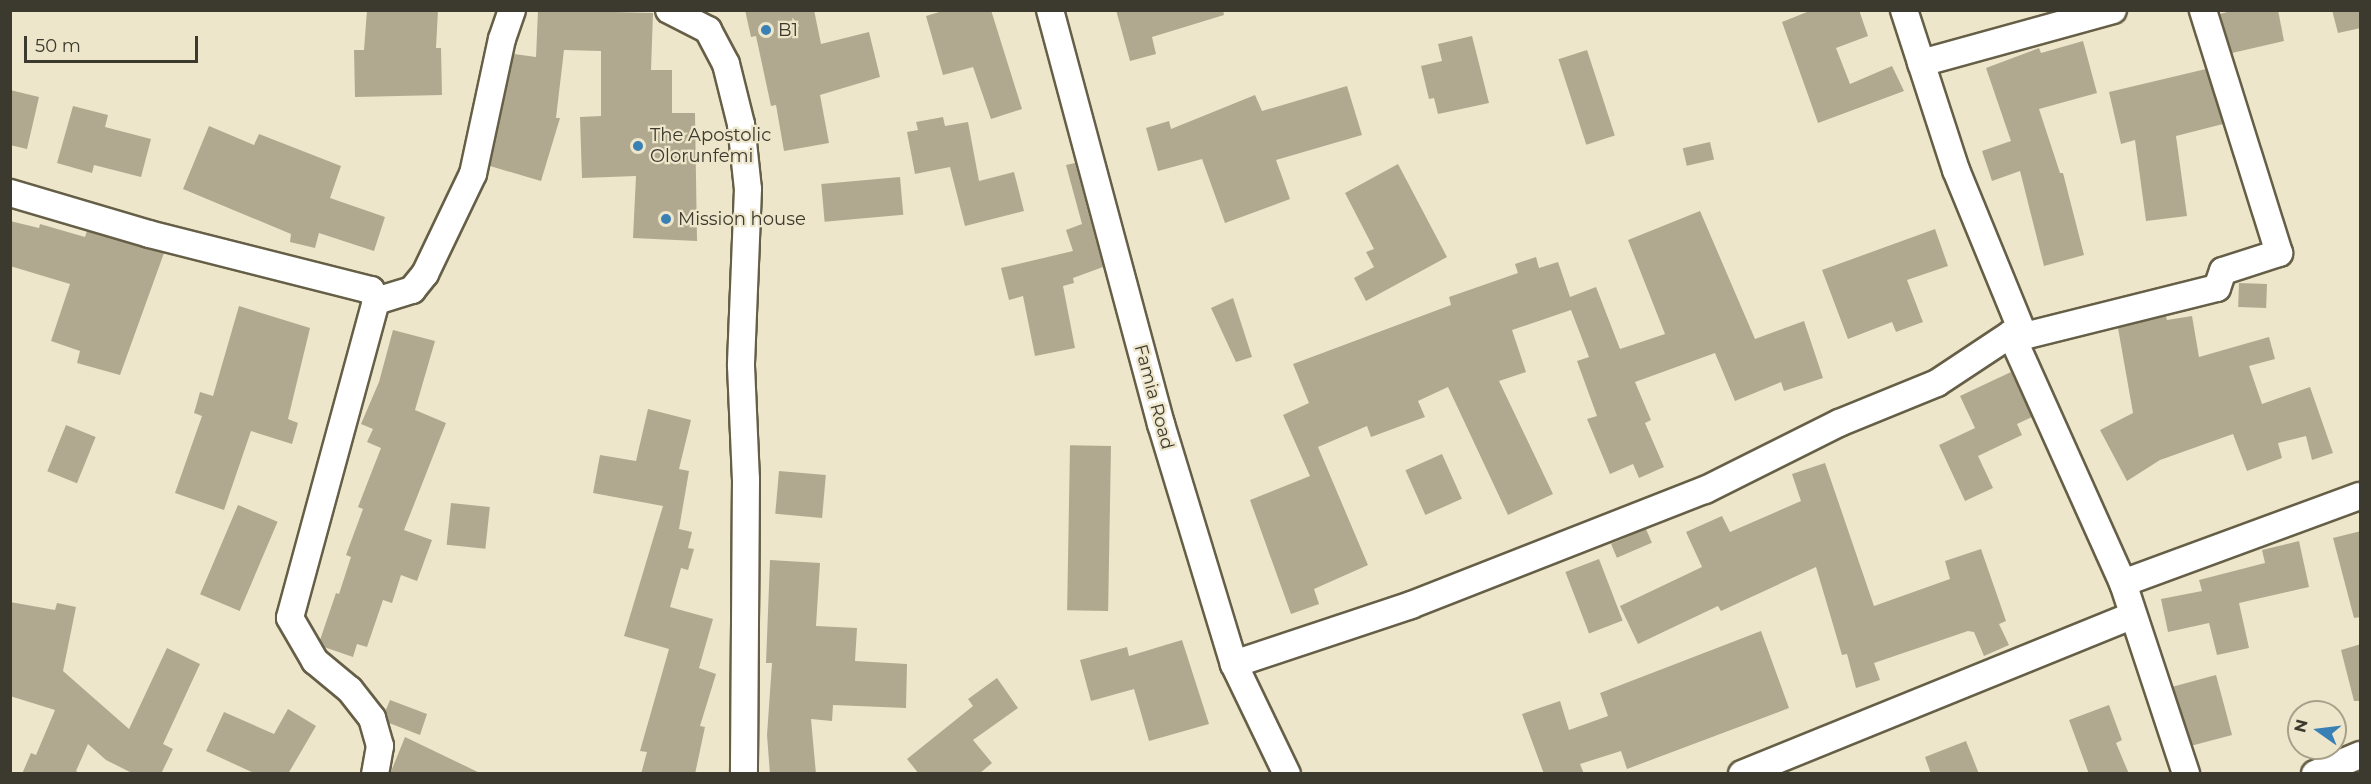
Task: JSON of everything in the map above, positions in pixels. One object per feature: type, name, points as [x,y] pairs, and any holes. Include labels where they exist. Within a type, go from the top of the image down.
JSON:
[{"type":"street","points":[[376,301],[412,291],[425,274],[473,174],[501,39],[512,10]]},
{"type":"street","points":[[669,10],[708,30],[726,64],[741,124],[748,189],[741,366],[746,479],[744,774]]},
{"type":"street","name":"Famia Road","points":[[1050,10],[1161,424],[1234,664],[1287,774]]},
{"type":"street","points":[[1904,10],[1956,170],[2017,335],[2123,583],[2186,774]]},
{"type":"street","points":[[1922,63],[2113,10]]},
{"type":"street","points":[[1234,664],[1411,605],[1705,490],[1839,423],[1937,383],[2017,335],[2217,288],[2223,271],[2279,254],[2203,10]]},
{"type":"street","points":[[10,193],[149,234],[371,290],[376,301],[290,618],[315,662],[351,690],[372,718],[380,746],[375,774]]},
{"type":"street","points":[[2123,583],[2361,496]]},
{"type":"street","points":[[1742,774],[2132,616]]},
{"type":"street","points":[[2316,774],[2361,755]]},
{"type":"building","points":[[367,10],[438,10],[436,48],[441,48],[442,95],[355,97],[354,50],[364,50]]},
{"type":"building","points":[[538,10],[653,13],[651,70],[672,70],[672,113],[695,113],[697,241],[633,238],[636,176],[582,178],[580,117],[601,116],[601,51],[564,50],[556,118],[560,118],[541,181],[490,166],[514,54],[536,57]]},
{"type":"building","points":[[745,10],[814,10],[821,44],[869,32],[880,77],[820,95],[829,143],[784,151],[776,105],[771,106],[756,36],[751,37]]},
{"type":"building","points":[[946,10],[991,10],[1022,109],[991,119],[973,67],[943,75],[926,16]]},
{"type":"building","points":[[1116,10],[1223,10],[1224,15],[1152,37],[1156,54],[1130,61]]},
{"type":"building","points":[[1812,10],[1859,10],[1868,36],[1836,48],[1850,84],[1892,66],[1904,91],[1818,123],[1782,22]]},
{"type":"building","points":[[2235,10],[2278,10],[2284,41],[2232,53],[2220,14]]},
{"type":"building","points":[[2332,10],[2361,10],[2361,28],[2338,33]]},
{"type":"building","points":[[1472,36],[1489,103],[1438,114],[1434,98],[1429,99],[1421,66],[1442,61],[1438,44]]},
{"type":"building","points":[[2083,41],[2097,93],[2039,109],[2060,173],[2063,173],[2084,255],[2044,266],[2020,171],[1992,181],[1982,151],[2011,141],[1986,68],[2039,48],[2041,53]]},
{"type":"building","points":[[1587,50],[1615,136],[1586,145],[1558,59]]},
{"type":"building","points":[[2206,69],[2223,124],[2176,136],[2187,216],[2146,221],[2135,140],[2121,144],[2109,92]]},
{"type":"building","points":[[1347,86],[1362,135],[1276,160],[1290,199],[1225,223],[1202,159],[1158,171],[1146,128],[1169,121],[1171,129],[1255,95],[1262,111]]},
{"type":"building","points":[[10,90],[39,97],[27,149],[10,145]]},
{"type":"building","points":[[73,106],[108,115],[105,127],[151,139],[141,177],[94,165],[92,173],[57,163]]},
{"type":"building","points":[[943,117],[945,126],[968,122],[979,181],[1014,172],[1024,211],[965,226],[950,167],[915,174],[907,132],[918,130],[916,122]]},
{"type":"building","points":[[209,126],[254,145],[259,134],[341,166],[330,198],[385,217],[374,251],[319,233],[315,248],[290,242],[291,234],[183,189]]},
{"type":"building","points":[[1710,142],[1714,160],[1687,166],[1683,148]]},
{"type":"building","points":[[1075,163],[1103,267],[1073,278],[1074,283],[1063,286],[1075,348],[1035,356],[1023,296],[1009,300],[1001,268],[1073,251],[1066,230],[1082,224],[1066,165]]},
{"type":"building","points":[[1398,164],[1447,257],[1366,301],[1354,278],[1374,267],[1366,252],[1374,249],[1345,193]]},
{"type":"building","points":[[900,177],[903,215],[825,222],[821,184]]},
{"type":"building","points":[[1700,211],[1755,339],[1804,321],[1823,378],[1784,391],[1781,382],[1735,401],[1715,353],[1635,382],[1651,420],[1645,423],[1664,467],[1639,478],[1633,464],[1610,474],[1587,419],[1597,416],[1577,361],[1589,357],[1571,310],[1512,330],[1526,372],[1499,381],[1553,494],[1508,515],[1448,387],[1418,401],[1425,417],[1371,437],[1367,426],[1318,447],[1368,565],[1314,589],[1319,604],[1291,614],[1250,500],[1310,476],[1283,415],[1309,403],[1293,364],[1451,305],[1449,297],[1518,273],[1515,264],[1536,257],[1539,268],[1558,262],[1570,297],[1596,287],[1620,349],[1665,334],[1628,240]]},
{"type":"building","points":[[10,221],[39,228],[40,224],[85,237],[87,231],[164,253],[120,375],[77,363],[80,351],[51,341],[70,284],[10,266]]},
{"type":"building","points":[[1935,229],[1948,266],[1907,280],[1923,322],[1896,332],[1892,322],[1848,339],[1822,270]]},
{"type":"building","points":[[2239,283],[2267,284],[2266,308],[2238,307]]},
{"type":"building","points":[[1233,298],[1252,357],[1236,362],[1211,308]]},
{"type":"building","points":[[239,306],[310,328],[288,419],[298,423],[292,444],[251,431],[224,510],[175,493],[202,416],[194,413],[200,392],[213,396]]},
{"type":"building","points":[[2166,316],[2167,320],[2192,316],[2199,357],[2269,337],[2275,359],[2249,366],[2262,404],[2310,387],[2333,453],[2312,460],[2306,436],[2278,443],[2282,458],[2247,471],[2233,434],[2160,460],[2127,481],[2100,430],[2133,413],[2118,328]]},
{"type":"building","points":[[393,330],[435,341],[415,410],[446,423],[404,530],[432,540],[417,581],[401,575],[392,603],[383,600],[367,647],[357,644],[353,657],[324,647],[320,640],[351,557],[346,555],[363,509],[358,507],[381,448],[367,442],[373,429],[361,424],[379,382]]},
{"type":"building","points":[[2011,372],[2032,417],[2017,424],[2022,435],[1978,456],[1993,488],[1965,501],[1939,445],[1975,428],[1960,396]]},
{"type":"building","points":[[648,409],[691,420],[679,469],[689,471],[679,529],[692,532],[688,548],[694,549],[688,570],[681,568],[670,607],[713,619],[699,668],[716,674],[700,726],[705,727],[695,774],[641,774],[647,752],[640,751],[669,649],[624,636],[663,506],[593,493],[600,455],[636,461]]},
{"type":"building","points":[[66,425],[96,437],[77,483],[47,471]]},
{"type":"building","points":[[1070,445],[1111,446],[1108,611],[1067,610]]},
{"type":"building","points":[[1442,454],[1462,499],[1425,515],[1405,470]]},
{"type":"building","points":[[1825,463],[1874,606],[1950,579],[1945,561],[1981,549],[2006,621],[1999,624],[2009,645],[1984,656],[1974,632],[1968,631],[1874,663],[1880,680],[1856,688],[1847,654],[1842,655],[1816,567],[1721,611],[1718,606],[1638,644],[1620,606],[1702,567],[1686,532],[1722,516],[1730,532],[1801,501],[1792,474]]},
{"type":"building","points":[[779,471],[826,475],[822,518],[775,514]]},
{"type":"building","points":[[451,503],[490,507],[485,549],[447,545]]},
{"type":"building","points":[[238,505],[278,522],[240,611],[200,594]]},
{"type":"building","points":[[1646,529],[1652,543],[1617,558],[1611,544]]},
{"type":"building","points":[[2361,531],[2361,617],[2354,618],[2333,538]]},
{"type":"building","points":[[2299,541],[2309,587],[2239,603],[2249,648],[2217,655],[2209,623],[2168,632],[2161,599],[2202,591],[2199,580],[2265,563],[2262,550]]},
{"type":"building","points":[[1599,559],[1623,621],[1589,634],[1565,572]]},
{"type":"building","points":[[770,560],[820,563],[816,626],[857,628],[855,661],[907,664],[906,708],[833,705],[832,721],[811,719],[816,774],[770,774],[767,735],[772,663],[766,663]]},
{"type":"building","points":[[10,602],[55,610],[57,603],[76,607],[63,671],[129,729],[167,648],[200,664],[163,744],[173,749],[161,774],[134,774],[106,760],[88,744],[76,771],[81,774],[22,774],[31,753],[36,755],[55,710],[10,696]]},
{"type":"building","points":[[1761,631],[1789,708],[1627,769],[1621,751],[1580,764],[1584,774],[1544,774],[1522,714],[1560,701],[1569,730],[1608,716],[1600,693]]},
{"type":"building","points":[[1182,640],[1209,724],[1149,741],[1134,689],[1091,701],[1080,660],[1127,647],[1129,656]]},
{"type":"building","points":[[2361,644],[2361,701],[2354,701],[2341,650]]},
{"type":"building","points":[[2216,675],[2232,735],[2190,746],[2173,686]]},
{"type":"building","points":[[997,678],[1018,708],[973,740],[992,763],[979,774],[919,774],[907,759],[973,706],[968,699]]},
{"type":"building","points":[[390,700],[427,714],[420,735],[389,723],[385,712]]},
{"type":"building","points":[[2109,705],[2122,740],[2116,743],[2129,774],[2089,774],[2069,720]]},
{"type":"building","points":[[288,709],[316,726],[288,774],[256,774],[206,751],[224,712],[274,734]]},
{"type":"building","points":[[405,737],[482,774],[390,774]]},
{"type":"building","points":[[1966,741],[1979,774],[1931,774],[1925,757]]},
{"type":"place","name":"B1","points":[[766,30]]},
{"type":"place","name":"The Apostolic Olorunfemi","points":[[638,146]]},
{"type":"place","name":"Mission house","points":[[666,219]]}]
